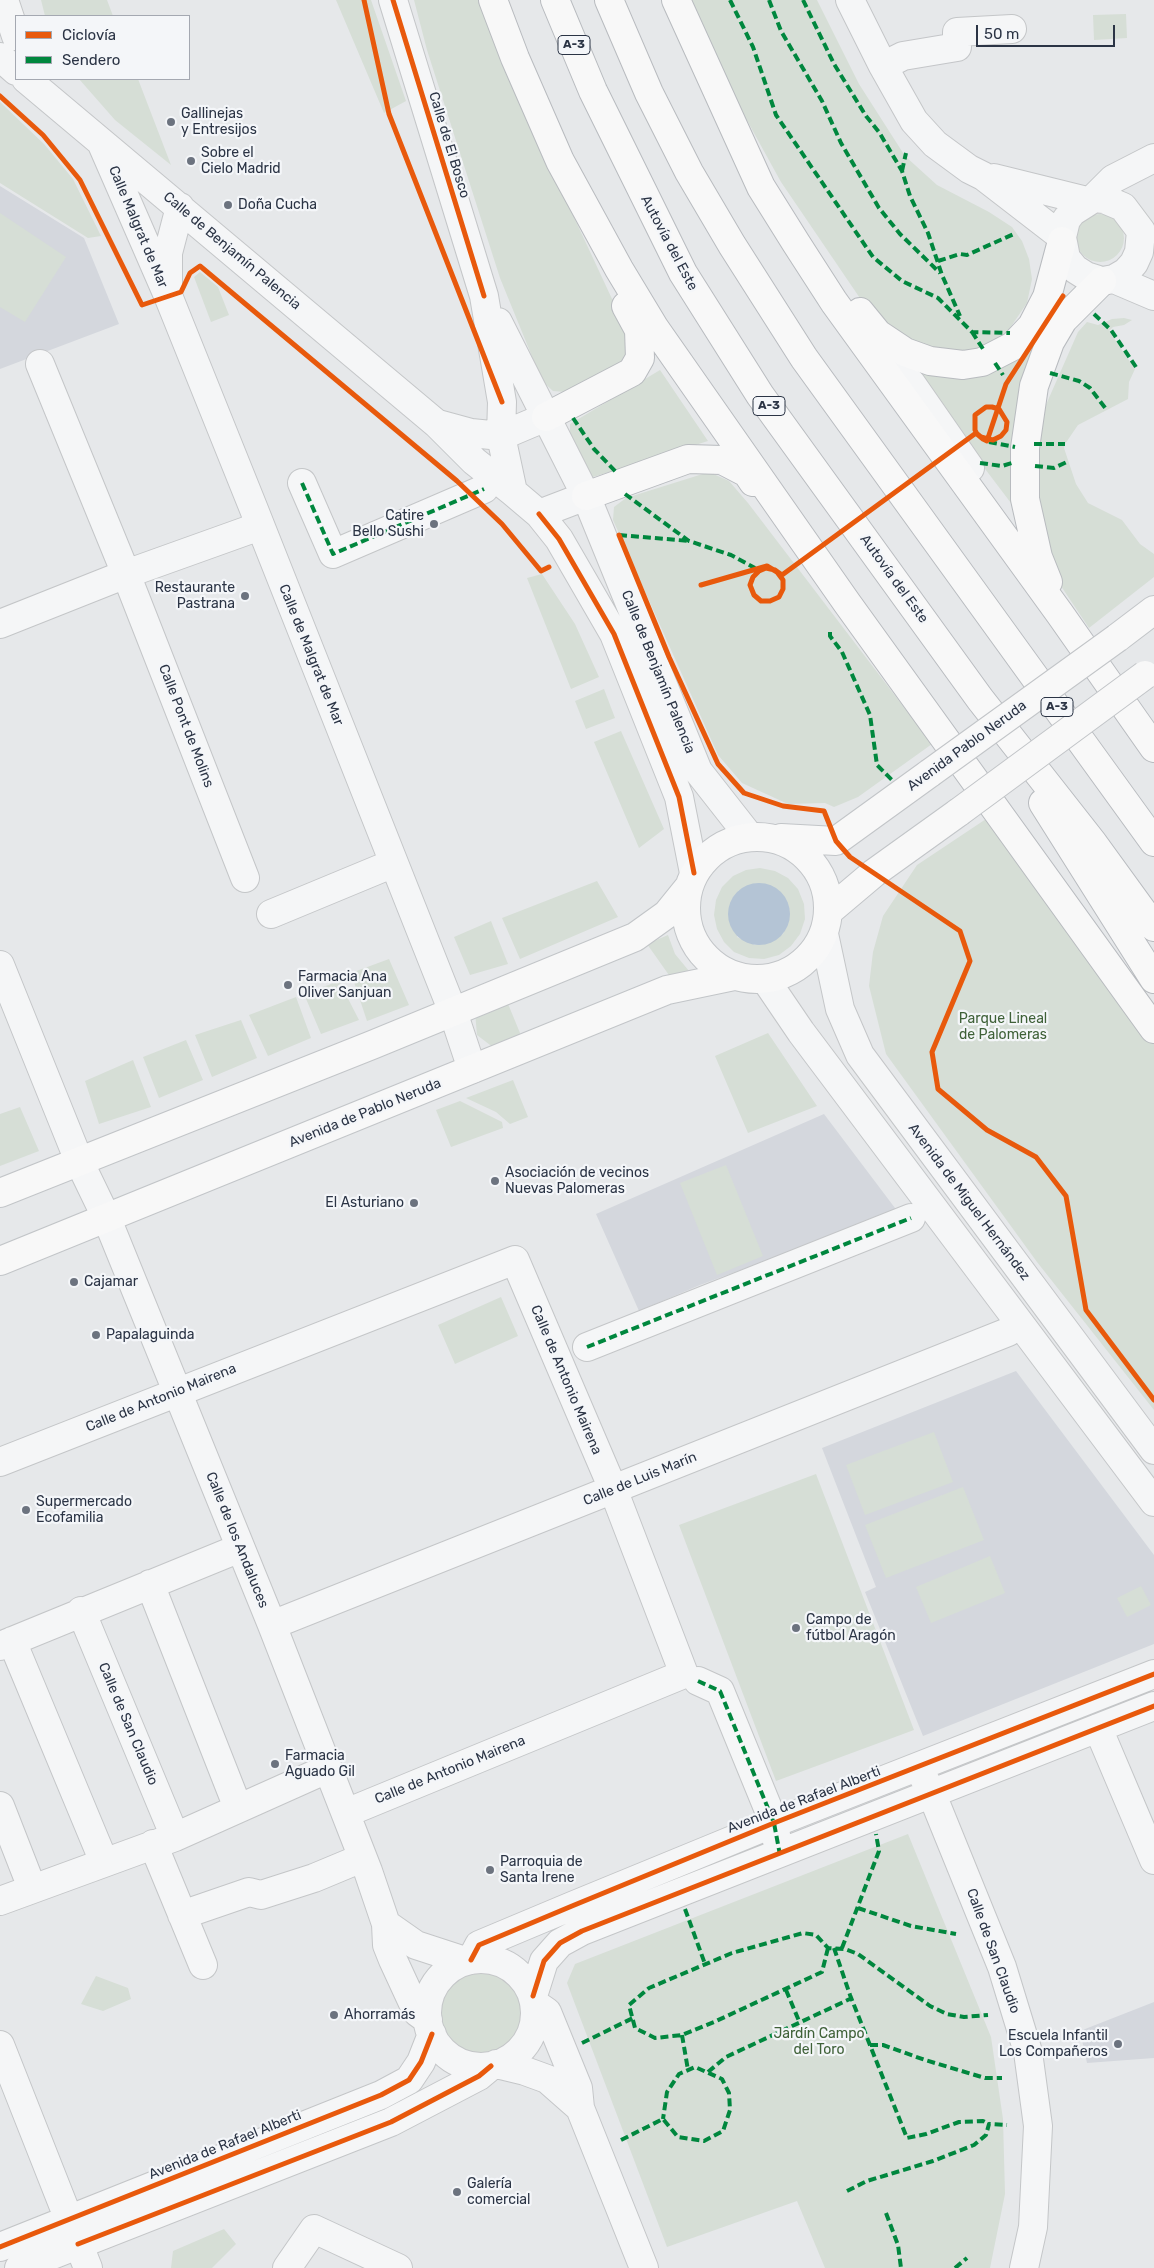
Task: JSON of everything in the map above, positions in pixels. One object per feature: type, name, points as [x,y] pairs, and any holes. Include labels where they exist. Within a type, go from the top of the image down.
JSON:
[{"type":"main road","points":[[493,0],[514,58],[608,272],[639,330],[640,358],[632,372],[546,416]]},
{"type":"main road","name":"Autovía del Este","points":[[555,0],[592,91],[683,273],[760,394],[980,698],[1093,843],[1154,927]]},
{"type":"main road","name":"A-3","points":[[609,0],[649,93],[689,172],[732,246],[794,342],[1154,842]]},
{"type":"main road","points":[[676,0],[761,186],[834,302],[984,508],[1154,748]]},
{"type":"main road","points":[[560,162],[619,270],[654,327],[847,603],[1154,1029]]},
{"type":"main road","points":[[761,186],[837,285],[878,334],[905,352],[930,361],[963,365],[982,362],[1012,346],[1032,326],[1047,297],[1062,239]]},
{"type":"main road","points":[[1060,614],[1038,556],[1025,500],[1025,448],[1034,386],[1050,342],[1063,320],[1108,280]]},
{"type":"main road","points":[[586,496],[688,460],[722,460],[746,473],[847,603]]},
{"type":"main road","name":"Avenida Pablo Neruda","points":[[758,836],[836,841],[1154,610]]},
{"type":"main road","points":[[826,922],[874,873],[1150,672]]},
{"type":"main road","points":[[980,698],[1077,860],[1154,979]]},
{"type":"main road","points":[[0,1193],[635,937],[666,914],[691,881],[704,859],[717,848],[732,840],[758,836],[787,842],[810,860],[818,870],[827,890],[826,922],[815,951],[801,965],[784,974],[765,979],[749,979],[734,976],[715,966],[699,950],[689,931],[686,917],[691,881]]},
{"type":"main road","name":"Avenida de Pablo Neruda","points":[[0,1261],[667,990],[734,976]]},
{"type":"street","points":[[4,0],[15,33]]},
{"type":"street","name":"Calle de El Bosco","points":[[393,0],[484,296],[502,402],[501,436]]},
{"type":"street","points":[[850,0],[883,66],[914,120],[935,144],[969,169],[984,176],[1090,199],[1104,199],[1123,207],[1147,227],[1134,263],[1126,272],[1108,280]]},
{"type":"street","points":[[883,66],[903,56],[957,47],[957,32],[1012,29]]},
{"type":"street","points":[[0,57],[15,70]]},
{"type":"street","name":"Calle de Benjamín Palencia","points":[[28,80],[42,88],[101,142],[437,424],[474,461],[539,514],[559,539],[614,634],[679,798],[691,881]]},
{"type":"street","name":"Calle Malgrat de Mar","points":[[101,142],[169,298]]},
{"type":"street","points":[[1154,158],[1113,179],[1072,212],[1066,220],[1062,239],[1066,258],[1075,269],[1086,276],[1108,280],[1154,296]]},
{"type":"street","points":[[984,176],[1062,239]]},
{"type":"street","name":"Calle Malgrat de Mar","points":[[169,298],[168,253],[180,207]]},
{"type":"street","name":"Calle Malgrat de Mar","points":[[168,253],[180,243],[198,240],[226,246]]},
{"type":"street","name":"Calle de El Bosco","points":[[484,296],[546,416]]},
{"type":"street","name":"Calle de Malgrat de Mar","points":[[169,298],[452,1012]]},
{"type":"street","name":"Calle Pont de Molins","points":[[40,364],[126,574],[245,878]]},
{"type":"street","name":"Calle de Benjamín Palencia","points":[[437,424],[471,433],[501,436],[546,416],[586,496],[698,771],[758,836]]},
{"type":"street","points":[[501,436],[513,492]]},
{"type":"street","points":[[302,483],[333,554],[484,489]]},
{"type":"street","points":[[539,514],[586,496]]},
{"type":"street","points":[[0,624],[126,574],[260,526]]},
{"type":"street","points":[[271,914],[394,863]]},
{"type":"street","name":"Avenida de Miguel Hernández","points":[[826,922],[840,1009],[860,1055],[1154,1450]]},
{"type":"street","points":[[0,965],[79,1161]]},
{"type":"street","points":[[765,979],[802,1032],[995,1289],[1006,1316],[1028,1343],[1046,1358],[1154,1502]]},
{"type":"street","points":[[452,1012],[472,1069]]},
{"type":"street","name":"Calle de los Andaluces","points":[[79,1161],[107,1219],[272,1625],[326,1768],[346,1813],[386,1924],[387,1945],[393,1960],[417,2012],[430,2027]]},
{"type":"street","points":[[587,1347],[911,1218]]},
{"type":"street","name":"Calle de Antonio Mairena","points":[[0,1462],[515,1260],[613,1489],[684,1674],[346,1813]]},
{"type":"street","points":[[1018,1329],[1019,1270]]},
{"type":"street","points":[[1018,1329],[1045,1342],[1079,1366],[1154,1457]]},
{"type":"street","name":"Calle de Luis Marín","points":[[272,1625],[1018,1329]]},
{"type":"street","points":[[104,1862],[6,1643],[240,1548]]},
{"type":"street","points":[[150,1584],[238,1808]]},
{"type":"street","name":"Calle de San Claudio","points":[[81,1611],[164,1840],[182,1915],[203,1965]]},
{"type":"street","name":"Avenida de Rafael Alberti","points":[[468,1960],[479,1945],[774,1823],[1154,1674]]},
{"type":"street","points":[[698,1681],[720,1690],[774,1823],[780,1855]]},
{"type":"street","points":[[493,2065],[508,2059],[526,2043],[534,2026],[533,1999],[544,1961],[560,1943],[582,1931],[780,1855],[931,1792],[1154,1706]]},
{"type":"street","points":[[1098,1728],[1154,1860]]},
{"type":"street","points":[[0,1901],[164,1840],[326,1768]]},
{"type":"street","name":"Calle de San Claudio","points":[[913,1770],[925,1778],[931,1792],[1002,1967],[1028,2052],[1038,2126],[1030,2267]]},
{"type":"street","points":[[0,1806],[32,1888]]},
{"type":"street","points":[[182,1915],[249,1892],[261,1895],[314,1878],[362,1858]]},
{"type":"street","points":[[386,1924],[416,1945],[468,1960],[499,1962],[513,1969],[524,1979],[533,1999],[547,2012],[578,2088],[580,2108],[644,2268]]},
{"type":"street","points":[[468,1960],[448,1970],[439,1979],[432,1990],[428,2003],[430,2027],[448,2055],[463,2063],[493,2065],[525,2071],[547,2079],[580,2108]]},
{"type":"street","name":"Avenida de Rafael Alberti","points":[[0,2247],[78,2244],[381,2095],[410,2080],[421,2062],[430,2027]]},
{"type":"street","points":[[0,2045],[78,2244]]},
{"type":"street","name":"Avenida de Rafael Alberti","points":[[18,2268],[392,2122],[479,2076],[493,2065]]},
{"type":"street","points":[[287,2268],[314,2229],[369,2262],[398,2268]]},
{"type":"shaded area","points":[[0,186],[84,238],[119,324],[0,369]]},
{"type":"shaded area","points":[[824,1114],[898,1212],[700,1285],[639,1311],[596,1214]]},
{"type":"shaded area","points":[[1016,1371],[1154,1555],[1154,1644],[923,1736],[865,1592],[876,1587],[822,1448]]},
{"type":"shaded area","name":"Escuela Infantil Los Compañeros","points":[[1154,2002],[1154,2058],[1087,2063],[1080,2031]]},
{"type":"green space","points":[[41,0],[107,0],[113,15],[45,15]]},
{"type":"green space","points":[[336,0],[371,0],[406,101],[384,113]]},
{"type":"green space","points":[[414,0],[478,0],[498,54],[626,329],[627,351],[618,367],[565,392],[553,391],[542,381],[500,278],[427,50]]},
{"type":"green space","points":[[689,0],[817,0],[859,84],[905,156],[937,185],[989,212],[1012,227],[1022,241],[1029,259],[1032,279],[1027,303],[1010,328],[983,354],[913,349],[868,310],[781,182],[733,95]]},
{"type":"green space","points":[[1126,14],[1127,38],[1094,40],[1093,15]]},
{"type":"green space","points":[[80,80],[138,80],[171,165],[115,120]]},
{"type":"green space","points":[[0,102],[44,144],[73,179],[101,236],[88,238],[0,183]]},
{"type":"green space","points":[[0,213],[66,257],[25,322],[0,307]]},
{"type":"green space","points":[[1100,214],[1109,216],[1117,221],[1122,229],[1124,238],[1122,247],[1117,255],[1109,260],[1100,262],[1091,260],[1083,255],[1078,247],[1076,238],[1078,229],[1083,221],[1091,216]]},
{"type":"green space","points":[[200,272],[218,287],[229,315],[211,322],[194,277]]},
{"type":"green space","points":[[1124,318],[1132,320],[1124,325],[1113,327],[1109,331],[1135,369],[1129,382],[1128,399],[1078,425],[1064,448],[1076,484],[1088,503],[1122,520],[1140,544],[1154,554],[1154,577],[1089,628],[1051,571],[1040,532],[1034,432],[1078,332],[1087,322],[1098,325],[1112,319]]},
{"type":"green space","points":[[1040,340],[1017,511],[907,366],[1017,352]]},
{"type":"green space","points":[[660,370],[708,441],[590,478],[570,435],[570,424]]},
{"type":"green space","points":[[709,472],[729,481],[748,503],[932,744],[858,797],[834,807],[825,803],[788,804],[742,783],[718,755],[613,520],[614,507],[626,498]]},
{"type":"green space","points":[[542,574],[575,624],[599,677],[571,689],[527,578]]},
{"type":"green space","points":[[604,689],[615,718],[586,729],[575,701]]},
{"type":"green space","points":[[621,731],[664,829],[639,848],[594,742]]},
{"type":"green space","name":"Parque Lineal de Palomeras","points":[[986,819],[1154,1044],[1154,1410],[1037,1262],[886,1054],[869,986],[873,952],[883,916],[917,865]]},
{"type":"green space","points":[[760,868],[775,871],[788,878],[798,889],[804,904],[805,919],[800,934],[791,946],[779,955],[764,959],[749,958],[734,952],[724,942],[717,929],[714,915],[716,900],[722,887],[733,876],[746,870]],"holes":[[[757,884],[767,885],[783,896],[788,905],[789,915],[783,934],[755,945],[737,937],[738,891]]]},
{"type":"green space","points":[[597,881],[618,917],[520,959],[502,918]]},
{"type":"green space","points":[[491,921],[508,964],[470,975],[454,937]]},
{"type":"green space","points":[[668,935],[675,954],[689,971],[671,978],[647,944]]},
{"type":"green space","points":[[389,959],[409,1005],[367,1021],[351,973]]},
{"type":"green space","points":[[339,981],[359,1020],[321,1034],[304,994]]},
{"type":"green space","points":[[296,997],[311,1038],[268,1056],[249,1015]]},
{"type":"green space","points":[[506,999],[520,1033],[517,1040],[494,1048],[477,1035],[475,1012]]},
{"type":"green space","points":[[241,1020],[257,1058],[212,1077],[195,1035]]},
{"type":"green space","points":[[768,1033],[817,1106],[748,1133],[715,1056]]},
{"type":"green space","points":[[186,1040],[203,1080],[159,1098],[143,1057]]},
{"type":"green space","points":[[133,1060],[151,1107],[99,1124],[85,1081]]},
{"type":"green space","points":[[513,1080],[528,1117],[510,1124],[496,1112],[466,1098]]},
{"type":"green space","points":[[460,1101],[502,1122],[503,1128],[451,1147],[436,1110]]},
{"type":"green space","points":[[20,1107],[39,1151],[0,1166],[0,1114]]},
{"type":"green space","points":[[726,1165],[763,1256],[717,1275],[680,1183]]},
{"type":"green space","points":[[501,1297],[518,1336],[455,1364],[438,1325]]},
{"type":"green space","points":[[934,1432],[953,1482],[865,1515],[846,1465]]},
{"type":"green space","name":"Campo de fútbol Aragón","points":[[816,1474],[914,1730],[776,1781],[679,1525]]},
{"type":"green space","points":[[963,1487],[984,1540],[886,1578],[865,1525]]},
{"type":"green space","points":[[990,1556],[1005,1593],[931,1623],[916,1587]]},
{"type":"green space","points":[[1141,1586],[1151,1605],[1127,1617],[1117,1598]]},
{"type":"green space","name":"Jardín Campo del Toro","points":[[908,1834],[991,2037],[1003,2119],[1005,2194],[990,2268],[825,2268],[797,2201],[667,2247],[567,1983],[575,1964]]},
{"type":"green space","points":[[471,1971],[487,1971],[503,1978],[514,1989],[521,2005],[518,2029],[509,2043],[503,2048],[487,2055],[471,2055],[455,2048],[444,2037],[437,2021],[437,2005],[444,1989],[455,1978]]},
{"type":"green space","points":[[96,1976],[128,1988],[131,1999],[103,2011],[81,2004]]},
{"type":"green space","points":[[224,2229],[236,2244],[212,2268],[171,2268],[173,2251]]},
{"type":"water","points":[[759,883],[771,886],[781,892],[787,902],[790,914],[787,926],[781,936],[771,942],[759,945],[747,942],[737,936],[731,926],[728,914],[731,902],[737,892],[747,886]]},
{"type":"marked path","points":[[730,0],[753,47],[776,115],[873,257],[902,281],[938,298],[972,332],[1010,333]]},
{"type":"marked path","points":[[769,0],[781,31],[822,101],[841,143],[879,208],[900,234],[940,273]]},
{"type":"marked path","points":[[803,0],[834,64],[866,116],[879,132],[902,171],[910,196],[928,233],[942,275],[960,316]]},
{"type":"marked path","points":[[902,171],[906,153]]},
{"type":"marked path","points":[[938,261],[960,254],[967,255],[1016,233]]},
{"type":"marked path","points":[[1094,314],[1111,330],[1136,367]]},
{"type":"marked path","points":[[972,332],[985,352]]},
{"type":"marked path","points":[[995,363],[1003,375]]},
{"type":"marked path","points":[[1050,373],[1079,381],[1090,388],[1106,409]]},
{"type":"marked path","points":[[573,418],[594,449],[617,473]]},
{"type":"marked path","points":[[989,442],[1015,447]]},
{"type":"marked path","points":[[1034,444],[1065,444]]},
{"type":"marked path","points":[[1035,466],[1054,468],[1069,461]]},
{"type":"marked path","points":[[980,463],[1002,466],[1015,462]]},
{"type":"marked path","points":[[302,483],[333,554],[484,489]]},
{"type":"marked path","points":[[625,494],[689,541],[731,555],[755,568]]},
{"type":"marked path","points":[[619,535],[689,541]]},
{"type":"marked path","points":[[830,632],[830,636],[842,652],[870,715],[877,765],[892,780]]},
{"type":"marked path","points":[[587,1347],[911,1218]]},
{"type":"marked path","points":[[698,1681],[720,1691],[774,1823],[780,1855]]},
{"type":"marked path","points":[[842,1948],[879,1851],[876,1834]]},
{"type":"marked path","points":[[858,1908],[911,1926],[956,1934]]},
{"type":"marked path","points":[[685,1909],[705,1964]]},
{"type":"marked path","points":[[828,1948],[822,1972],[714,2022],[682,2035],[655,2038],[635,2028],[629,2005],[649,1988],[732,1953],[803,1933],[816,1935],[828,1948],[845,1949],[858,1954],[930,2006],[947,2014],[964,2017],[988,2015]]},
{"type":"marked path","points":[[834,1948],[850,1995],[907,2138],[926,2134],[959,2122],[983,2121],[989,2124]]},
{"type":"marked path","points":[[786,1990],[799,2021]]},
{"type":"marked path","points":[[708,2072],[726,2057],[852,1998]]},
{"type":"marked path","points":[[582,2043],[633,2018]]},
{"type":"marked path","points":[[682,2035],[688,2070]]},
{"type":"marked path","points":[[870,2045],[883,2045],[985,2078],[1002,2078]]},
{"type":"marked path","points":[[621,2140],[663,2119],[678,2137],[704,2141],[723,2131],[730,2110],[729,2093],[722,2079],[695,2067],[679,2074],[667,2092],[663,2119]]},
{"type":"marked path","points":[[847,2191],[867,2181],[933,2161],[974,2145],[986,2135],[989,2124],[1007,2125]]},
{"type":"marked path","points":[[886,2213],[898,2245],[901,2268]]},
{"type":"marked path","points":[[955,2268],[967,2258]]},
{"type":"cycle path","points":[[364,0],[389,114],[502,402]]},
{"type":"cycle path","points":[[393,0],[484,296]]},
{"type":"cycle path","points":[[0,96],[43,135],[80,180],[142,305],[181,292],[190,273],[200,266],[457,481],[502,524],[541,571],[549,567]]},
{"type":"cycle path","points":[[701,585],[767,566],[777,572],[783,580],[783,589],[779,597],[770,601],[761,601],[754,595],[750,585],[753,577],[759,571],[766,568],[775,570],[782,575],[976,433],[981,437],[988,439],[993,440],[1001,436],[1006,430],[1007,422],[999,409],[992,407],[986,407],[975,415],[975,430],[977,434],[983,439],[987,441],[1006,384],[1063,296]]},
{"type":"cycle path","points":[[539,514],[559,539],[614,634],[679,797],[694,873]]},
{"type":"cycle path","points":[[619,535],[669,657],[718,764],[744,793],[783,806],[824,811],[836,841],[850,857],[960,931],[970,961],[932,1052],[938,1089],[987,1130],[1036,1157],[1066,1196],[1086,1310],[1154,1400]]},
{"type":"cycle path","points":[[471,1960],[479,1945],[572,1906],[774,1823],[1154,1674]]},
{"type":"cycle path","points":[[533,1996],[544,1961],[560,1943],[582,1931],[1154,1706]]},
{"type":"cycle path","points":[[0,2247],[381,2095],[409,2080],[421,2062],[432,2034]]},
{"type":"cycle path","points":[[78,2244],[391,2122],[479,2076],[491,2066]]},
{"type":"place","name":"Gallinejas y Entresijos","points":[[171,122]]},
{"type":"place","name":"Sobre el Cielo Madrid","points":[[191,161]]},
{"type":"place","name":"Doña Cucha","points":[[228,205]]},
{"type":"place","name":"Catire Bello Sushi","points":[[434,524]]},
{"type":"place","name":"Restaurante Pastrana","points":[[245,596]]},
{"type":"place","name":"Farmacia Ana Oliver Sanjuan","points":[[288,985]]},
{"type":"place","name":"Asociación de vecinos Nuevas Palomeras","points":[[495,1181]]},
{"type":"place","name":"El Asturiano","points":[[414,1203]]},
{"type":"place","name":"Cajamar","points":[[74,1282]]},
{"type":"place","name":"Papalaguinda","points":[[96,1335]]},
{"type":"place","name":"Supermercado Ecofamilia","points":[[26,1510]]},
{"type":"place","name":"Campo de fútbol Aragón","points":[[796,1628]]},
{"type":"place","name":"Farmacia Aguado Gil","points":[[275,1764]]},
{"type":"place","name":"Parroquia de Santa Irene","points":[[490,1870]]},
{"type":"place","name":"Ahorramás","points":[[334,2015]]},
{"type":"place","name":"Escuela Infantil Los Compañeros","points":[[1118,2044]]},
{"type":"place","name":"Galería comercial","points":[[457,2192]]}]
